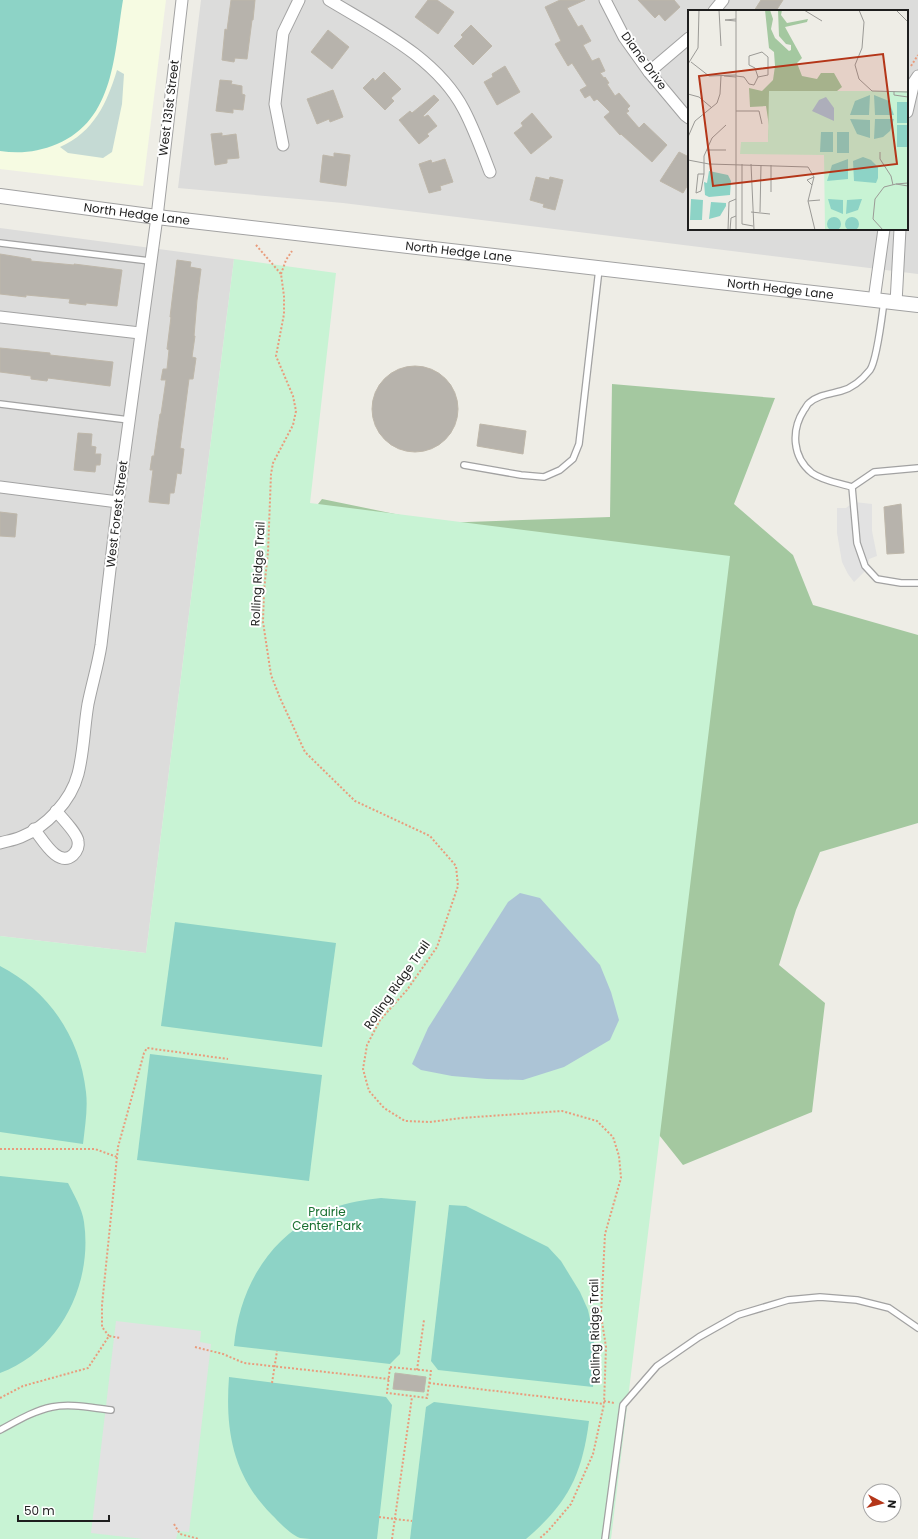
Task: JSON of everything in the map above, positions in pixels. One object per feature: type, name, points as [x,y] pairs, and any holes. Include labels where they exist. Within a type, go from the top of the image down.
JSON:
[{"type":"street","name":"West 131st Street","points":[[157,217],[182,0]]},
{"type":"street","points":[[283,146],[275,104],[283,33],[299,0]]},
{"type":"street","points":[[329,0],[398,41],[442,78],[464,109],[490,172]]},
{"type":"street","name":"Diane Drive","points":[[605,0],[624,37],[649,72],[684,115],[688,117]]},
{"type":"street","points":[[715,10],[723,0]]},
{"type":"street","points":[[649,72],[688,39]]},
{"type":"street","points":[[908,108],[914,82],[914,72]]},
{"type":"street","name":"North Hedge Lane","points":[[0,196],[157,217],[918,305]]},
{"type":"street","name":"West Forest Street","points":[[0,843],[20,837],[48,820],[70,793],[78,776],[88,704],[99,663],[118,502],[157,217]]},
{"type":"street","points":[[884,230],[885,301]]},
{"type":"street","points":[[885,301],[900,230]]},
{"type":"street","points":[[0,317],[140,333]]},
{"type":"street","points":[[0,487],[118,502]]},
{"type":"street","points":[[34,829],[56,856],[63,858],[70,857],[76,853],[78,839],[58,808]]},
{"type":"lane","points":[[0,243],[150,261]]},
{"type":"lane","points":[[464,465],[521,475],[544,477],[560,470],[573,459],[579,444],[599,269]]},
{"type":"lane","points":[[852,487],[828,480],[812,473],[799,458],[794,439],[798,419],[809,403],[824,394],[842,391],[859,383],[871,368],[885,301]]},
{"type":"lane","points":[[0,404],[129,420]]},
{"type":"lane","points":[[852,487],[874,472],[918,468]]},
{"type":"lane","points":[[852,487],[856,543],[864,566],[877,579],[901,583],[918,583]]},
{"type":"lane","points":[[605,1539],[623,1405],[658,1366],[699,1337],[738,1315],[788,1300],[820,1297],[858,1300],[889,1308],[918,1328]]},
{"type":"lane","points":[[0,1430],[27,1415],[52,1407],[76,1406],[111,1410]]},
{"type":"path","points":[[914,72],[918,55]]},
{"type":"path","points":[[256,245],[281,274],[286,260],[292,250]]},
{"type":"path","name":"Rolling Ridge Trail","points":[[281,274],[284,296],[284,314],[276,356],[293,396],[296,411],[294,425],[273,463],[271,474],[268,552],[264,590],[263,622],[273,680],[305,752],[355,801],[430,836],[456,866],[458,886],[437,946],[407,990],[380,1020],[367,1045],[363,1069],[369,1091],[384,1108],[405,1121],[429,1122],[461,1118],[562,1111],[597,1121],[613,1137],[619,1156],[621,1178],[605,1234],[601,1315],[606,1347],[604,1404],[593,1454],[571,1504],[548,1531],[539,1539]]},
{"type":"path","points":[[120,1338],[109,1336],[102,1327],[102,1305],[118,1147],[144,1053],[147,1048],[228,1059]]},
{"type":"path","points":[[0,1149],[94,1149],[117,1157]]},
{"type":"path","points":[[417,1370],[424,1320]]},
{"type":"path","points":[[0,1398],[23,1386],[88,1368],[109,1336]]},
{"type":"path","points":[[195,1347],[224,1354],[244,1363],[389,1379]]},
{"type":"path","points":[[272,1383],[276,1351]]},
{"type":"path","points":[[390,1367],[431,1371],[427,1398],[387,1393],[389,1379],[390,1367]]},
{"type":"path","points":[[429,1383],[604,1404]]},
{"type":"path","points":[[392,1539],[412,1397]]},
{"type":"path","points":[[379,1517],[412,1521]]},
{"type":"path","points":[[174,1524],[180,1534],[190,1538],[199,1539]]},
{"type":"shaded area","points":[[0,0],[166,0],[143,186],[0,169]]},
{"type":"shaded area","points":[[201,0],[918,0],[918,274],[343,203],[178,188]]},
{"type":"shaded area","points":[[117,70],[124,74],[122,104],[112,152],[103,158],[68,153],[60,147],[72,141],[82,133],[98,115],[109,94]]},
{"type":"shaded area","points":[[0,228],[234,259],[146,953],[0,936]]},
{"type":"shaded area","points":[[854,502],[872,504],[872,531],[877,556],[869,559],[867,569],[854,582],[842,562],[837,533],[837,508],[846,508]]},
{"type":"shaded area","points":[[520,893],[540,898],[600,965],[611,992],[619,1020],[610,1040],[564,1067],[523,1080],[452,1076],[421,1070],[412,1064],[428,1028],[508,902]]},
{"type":"shaded area","points":[[116,1321],[201,1331],[200,1342],[211,1344],[189,1532],[178,1531],[176,1539],[143,1539],[91,1533]]},
{"type":"green space","points":[[0,0],[123,0],[113,63],[101,102],[91,119],[76,133],[50,147],[29,152],[0,151]]},
{"type":"green space","name":"Prairie Center Park","points":[[234,259],[336,273],[310,503],[730,556],[611,1539],[0,1539],[0,936],[146,953]]},
{"type":"green space","points":[[612,384],[775,398],[734,504],[793,555],[813,605],[918,635],[918,823],[820,852],[796,910],[779,965],[825,1003],[812,1112],[683,1165],[624,1091],[299,528],[322,499],[439,523],[610,517]]},
{"type":"green space","points":[[175,922],[336,943],[322,1047],[161,1026]]},
{"type":"green space","points":[[0,966],[18,976],[47,1002],[69,1035],[83,1072],[87,1098],[83,1144],[0,1132]]},
{"type":"green space","points":[[150,1054],[322,1075],[309,1181],[137,1160]]},
{"type":"green space","points":[[0,1176],[68,1183],[82,1212],[85,1245],[83,1269],[77,1291],[68,1312],[55,1332],[40,1349],[21,1363],[0,1373]]},
{"type":"green space","points":[[381,1198],[416,1201],[400,1354],[390,1364],[234,1346],[237,1326],[249,1288],[268,1255],[297,1228],[314,1217],[339,1206],[363,1200]]},
{"type":"green space","points":[[449,1205],[466,1206],[548,1247],[561,1261],[580,1292],[588,1310],[595,1349],[593,1387],[438,1370],[431,1361]]},
{"type":"green space","points":[[229,1377],[386,1397],[392,1405],[377,1539],[300,1538],[289,1531],[272,1515],[248,1485],[234,1452],[229,1416]]},
{"type":"green space","points":[[434,1402],[589,1421],[582,1457],[571,1487],[553,1513],[526,1539],[410,1539],[426,1407]]},
{"type":"building","points":[[231,0],[255,0],[247,59],[235,58],[234,62],[222,60],[225,29],[227,30]]},
{"type":"building","points":[[428,0],[437,0],[454,12],[438,34],[415,17]]},
{"type":"building","points":[[560,0],[585,0],[567,8],[578,27],[582,25],[591,41],[583,45],[592,61],[599,58],[605,71],[600,73],[609,83],[607,84],[615,96],[619,93],[630,106],[627,109],[629,111],[626,113],[639,128],[644,123],[667,145],[652,162],[621,134],[620,135],[604,117],[610,112],[597,99],[594,101],[590,95],[585,98],[580,90],[587,86],[572,63],[568,66],[555,44],[561,41],[545,7]]},
{"type":"building","points":[[638,0],[674,0],[680,7],[665,21],[659,14],[655,18]]},
{"type":"building","points":[[761,0],[783,0],[777,10],[755,10]]},
{"type":"building","points":[[471,25],[492,46],[473,65],[454,46],[463,37],[461,35]]},
{"type":"building","points":[[328,30],[349,47],[332,69],[311,52]]},
{"type":"building","points":[[505,66],[520,92],[497,105],[484,82],[493,77],[492,74]]},
{"type":"building","points":[[384,72],[401,89],[391,98],[394,101],[385,110],[363,88],[373,78],[375,81]]},
{"type":"building","points":[[220,80],[232,81],[231,84],[242,86],[242,94],[245,95],[243,110],[233,109],[233,113],[216,111]]},
{"type":"building","points":[[333,90],[343,117],[330,122],[329,119],[317,124],[307,99]]},
{"type":"building","points":[[434,95],[439,100],[423,116],[428,115],[437,126],[427,134],[429,136],[419,144],[399,120],[410,111],[412,113]]},
{"type":"building","points":[[532,113],[552,137],[531,154],[514,133],[523,126],[521,123]]},
{"type":"building","points":[[222,133],[222,136],[236,134],[239,158],[227,159],[227,163],[215,165],[211,134]]},
{"type":"building","points":[[679,152],[688,156],[688,185],[683,193],[660,181]]},
{"type":"building","points":[[334,153],[350,155],[346,186],[320,182],[323,155],[334,157]]},
{"type":"building","points":[[445,159],[453,182],[440,186],[441,190],[429,193],[419,164],[431,160],[432,163]]},
{"type":"building","points":[[536,177],[549,180],[550,177],[563,180],[555,210],[543,207],[544,204],[530,200]]},
{"type":"building","points":[[0,254],[31,259],[31,261],[74,264],[122,270],[117,306],[69,303],[70,299],[0,294]]},
{"type":"building","points":[[177,260],[191,262],[190,267],[201,269],[192,357],[196,358],[193,379],[189,379],[180,448],[184,449],[181,474],[177,473],[174,493],[170,493],[169,504],[149,502],[153,470],[150,470],[152,456],[154,456],[166,380],[161,380],[163,369],[167,369],[169,350],[167,349]]},
{"type":"building","points":[[0,348],[113,362],[110,386],[48,378],[47,381],[31,379],[31,376],[0,372]]},
{"type":"building","points":[[415,366],[431,369],[439,373],[451,385],[455,393],[458,409],[455,425],[451,433],[439,445],[431,449],[415,452],[399,449],[391,445],[379,433],[375,425],[372,409],[375,393],[379,385],[391,373],[399,369]]},
{"type":"building","points":[[480,424],[526,431],[523,454],[477,446]]},
{"type":"building","points":[[78,433],[92,434],[91,446],[96,447],[95,454],[101,454],[100,465],[96,465],[95,472],[74,470]]},
{"type":"building","points":[[901,504],[904,553],[887,554],[884,507]]},
{"type":"building","points":[[0,512],[17,514],[15,537],[0,536]]},
{"type":"building","points":[[395,1373],[426,1377],[424,1392],[393,1389]]}]
